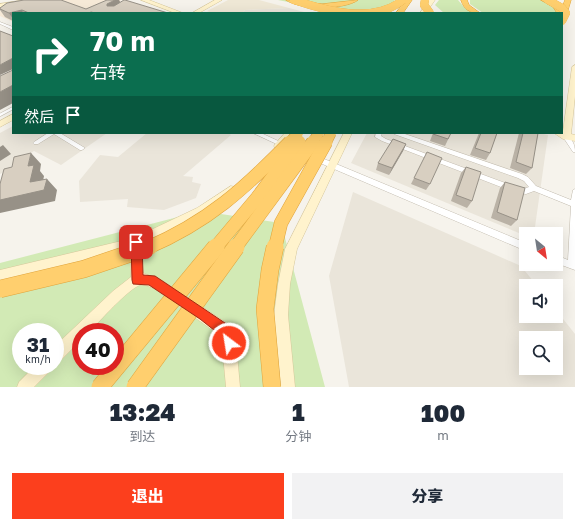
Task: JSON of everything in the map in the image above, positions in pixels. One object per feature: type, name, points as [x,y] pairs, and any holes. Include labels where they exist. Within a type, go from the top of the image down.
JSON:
[{"type":"highway","points":[[286,0],[313,8],[343,12]]},
{"type":"highway","points":[[289,0],[315,6],[337,5],[355,0]]},
{"type":"highway","points":[[294,0],[307,3],[330,4],[352,0]]},
{"type":"highway","points":[[294,0],[324,8],[355,12]]},
{"type":"highway","points":[[372,12],[390,10],[403,0]]},
{"type":"highway","points":[[399,12],[409,0]]},
{"type":"highway","points":[[408,12],[417,0]]},
{"type":"highway","points":[[424,0],[424,5],[429,12]]},
{"type":"highway","points":[[460,0],[464,7],[472,12]]},
{"type":"highway","points":[[464,0],[466,6],[475,12]]},
{"type":"highway","points":[[544,0],[555,6],[559,12]]},
{"type":"highway","points":[[548,0],[562,8],[566,13],[563,18]]},
{"type":"highway","points":[[560,12],[564,0]]},
{"type":"highway","points":[[563,17],[568,0]]},
{"type":"highway","points":[[0,289],[96,266],[146,250],[184,231],[216,211],[295,134]]},
{"type":"highway","points":[[100,387],[257,198],[305,134]]},
{"type":"highway","points":[[134,387],[328,135]]},
{"type":"highway","points":[[272,387],[265,309],[270,270],[281,223],[328,135]]},
{"type":"street","points":[[0,6],[32,0]]},
{"type":"street","points":[[144,0],[177,12]]},
{"type":"street","points":[[198,12],[219,0]]},
{"type":"street","points":[[391,12],[400,0]]},
{"type":"street","points":[[424,12],[432,0]]},
{"type":"street","points":[[0,24],[12,29]]},
{"type":"street","points":[[575,67],[567,132],[575,150]]},
{"type":"street","points":[[0,124],[12,118]]},
{"type":"street","points":[[36,143],[50,134]]},
{"type":"street","points":[[58,134],[82,148]]},
{"type":"street","points":[[257,134],[279,149],[332,164],[519,244]]},
{"type":"street","points":[[0,276],[136,242],[207,207],[237,186],[279,149],[289,134]]},
{"type":"street","points":[[288,387],[282,315],[284,284],[291,249],[347,134]]},
{"type":"street","points":[[379,134],[378,136],[384,140],[516,190],[526,191],[534,188]]},
{"type":"street","points":[[399,134],[520,176],[534,188],[574,204]]},
{"type":"street","points":[[563,262],[573,267],[575,192]]},
{"type":"street","points":[[136,242],[137,280]]},
{"type":"street","points":[[64,347],[117,295],[137,280],[151,280],[223,329],[229,343],[233,387]]},
{"type":"street","points":[[24,387],[36,375]]},
{"type":"lane","points":[[0,115],[12,109]]},
{"type":"shaded area","points":[[55,0],[122,0],[92,12],[12,12],[12,22],[0,16],[0,11]]},
{"type":"shaded area","points":[[228,0],[259,0],[289,8],[245,10],[243,12],[207,11]]},
{"type":"shaded area","points":[[289,8],[304,12],[243,12],[245,10]]},
{"type":"shaded area","points":[[12,127],[12,134],[106,134],[61,165],[34,151],[0,174],[0,133]]},
{"type":"shaded area","points":[[146,134],[231,135],[183,176],[193,177],[192,182],[201,184],[196,198],[164,210],[127,207],[128,199],[80,202],[79,181],[100,155],[118,157]]},
{"type":"shaded area","points":[[366,134],[548,135],[535,227],[519,227],[519,233],[351,163]]},
{"type":"shaded area","points":[[353,192],[519,265],[519,271],[525,271],[531,279],[519,279],[519,323],[563,323],[563,319],[575,334],[575,387],[349,387],[329,276]]},
{"type":"green space","points":[[278,0],[395,0],[385,12],[337,12]]},
{"type":"green space","points":[[439,0],[458,0],[471,12],[443,12],[435,5]]},
{"type":"green space","points":[[470,0],[542,0],[557,9],[557,12],[482,12],[470,4]]},
{"type":"green space","points":[[201,211],[281,223],[325,387],[0,387],[0,263]]},
{"type":"building","points":[[24,0],[61,0],[86,9],[107,0],[115,0],[107,4],[107,6],[114,6],[125,0],[165,12],[27,12],[22,10],[9,13],[0,9],[7,3]]},
{"type":"building","points":[[0,31],[12,36],[12,59],[0,65]]},
{"type":"building","points":[[12,70],[12,86],[0,92],[0,76]]},
{"type":"building","points":[[433,134],[450,134],[448,139]]},
{"type":"building","points":[[481,134],[497,134],[490,153],[475,148]]},
{"type":"building","points":[[523,134],[538,134],[532,168],[516,162]]},
{"type":"building","points":[[393,139],[406,144],[392,168],[378,163]]},
{"type":"building","points":[[427,152],[442,158],[430,184],[414,178]]},
{"type":"building","points":[[31,153],[28,166],[34,165],[30,182],[47,179],[44,190],[0,200],[0,184],[4,169],[12,167],[14,157]]},
{"type":"building","points":[[466,167],[481,172],[472,201],[456,195]]},
{"type":"building","points":[[505,182],[525,188],[517,220],[497,212]]},
{"type":"route","points":[[136,242],[137,280],[151,280],[205,315],[223,329],[229,343]]}]
